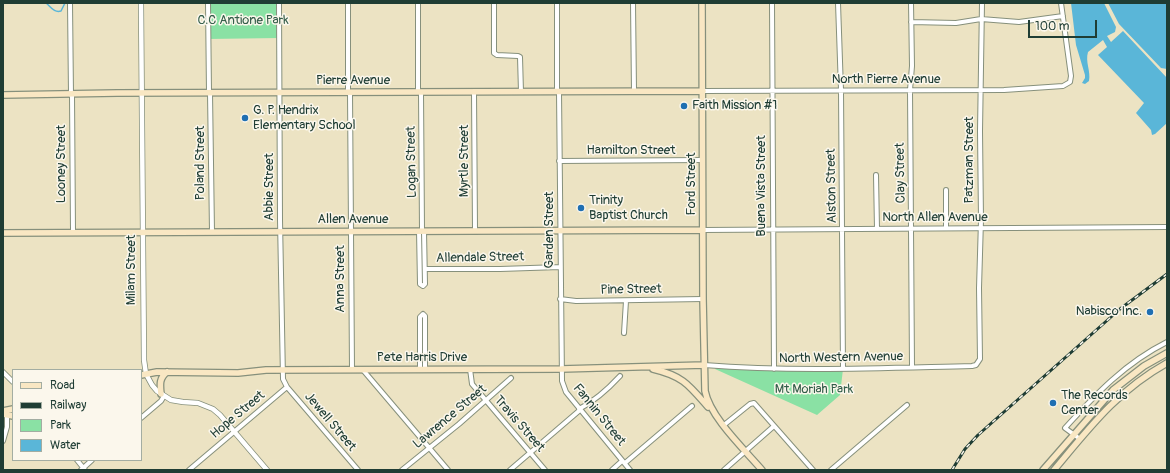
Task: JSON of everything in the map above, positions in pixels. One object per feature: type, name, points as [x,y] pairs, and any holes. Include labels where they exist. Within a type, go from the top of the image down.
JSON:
[{"type":"main road","name":"Ford Street","points":[[702,3],[704,365],[706,395],[708,403],[716,416]]},
{"type":"main road","name":"Pierre Avenue","points":[[3,95],[142,93],[703,91]]},
{"type":"main road","name":"Allen Avenue","points":[[3,233],[703,230]]},
{"type":"main road","points":[[1043,470],[1113,390],[1144,366],[1167,353]]},
{"type":"main road","points":[[1054,470],[1109,406],[1124,392],[1150,372],[1167,363]]},
{"type":"main road","name":"Pete Harris Drive","points":[[144,374],[167,372],[238,373],[266,370],[561,369],[704,365]]},
{"type":"main road","points":[[645,367],[667,372],[680,378],[716,416],[762,470]]},
{"type":"main road","points":[[162,395],[160,383],[162,376],[167,372]]},
{"type":"street","name":"Looney Street","points":[[70,3],[73,232]]},
{"type":"street","name":"Milam Street","points":[[141,3],[144,374],[162,395]]},
{"type":"street","name":"Poland Street","points":[[208,3],[212,232]]},
{"type":"street","name":"Abbie Street","points":[[279,3],[283,370]]},
{"type":"street","name":"Anna Street","points":[[348,3],[352,370]]},
{"type":"street","name":"Logan Street","points":[[418,3],[422,231],[420,284],[422,286],[425,284],[422,231]]},
{"type":"street","points":[[494,3],[494,53],[497,56],[520,57],[521,92]]},
{"type":"street","name":"Garden Street","points":[[557,3],[561,369]]},
{"type":"street","points":[[633,3],[634,91]]},
{"type":"street","name":"Buena Vista Street","points":[[772,3],[774,369]]},
{"type":"street","name":"Alston Street","points":[[838,3],[841,90],[843,368]]},
{"type":"street","name":"Clay Street","points":[[911,3],[910,90],[912,367]]},
{"type":"street","name":"Patzman Street","points":[[977,364],[980,359],[980,126],[982,3]]},
{"type":"street","points":[[911,22],[956,23],[981,19],[1019,22],[1063,16],[1061,3]]},
{"type":"street","name":"North Pierre Avenue","points":[[703,91],[1004,90],[1052,88],[1063,86],[1069,83],[1071,78],[1063,16]]},
{"type":"street","name":"Myrtle Street","points":[[474,92],[475,230]]},
{"type":"street","name":"Hamilton Street","points":[[559,161],[702,160]]},
{"type":"street","points":[[876,175],[876,229]]},
{"type":"street","points":[[946,190],[946,228]]},
{"type":"street","name":"North Allen Avenue","points":[[703,230],[1167,227]]},
{"type":"street","name":"Allendale Street","points":[[425,269],[560,267]]},
{"type":"street","name":"Pine Street","points":[[560,299],[576,301],[626,301],[703,299]]},
{"type":"street","points":[[624,333],[626,301]]},
{"type":"street","points":[[423,314],[425,316],[423,370],[420,317],[423,314]]},
{"type":"street","points":[[1080,439],[1065,428],[1108,383],[1132,363],[1167,342]]},
{"type":"street","name":"North Western Avenue","points":[[704,365],[813,370],[843,368],[972,366],[977,364]]},
{"type":"street","name":"Travis Street","points":[[470,369],[472,384],[545,470]]},
{"type":"street","name":"Fannin Street","points":[[561,369],[564,388],[579,410],[630,470]]},
{"type":"street","points":[[283,370],[283,380],[287,386]]},
{"type":"street","points":[[363,370],[448,470]]},
{"type":"street","points":[[3,372],[12,381]]},
{"type":"street","points":[[510,470],[579,410],[602,394],[620,376]]},
{"type":"street","name":"Lawrence Street","points":[[402,470],[446,436],[511,378]]},
{"type":"street","name":"Hope Street","points":[[189,470],[287,386]]},
{"type":"street","name":"Jewell Street","points":[[287,386],[358,470]]},
{"type":"street","points":[[142,417],[158,404],[162,395],[178,402],[198,403],[207,406],[217,412],[267,470]]},
{"type":"street","points":[[724,426],[750,404],[756,404],[813,470]]},
{"type":"street","points":[[831,470],[907,405]]},
{"type":"street","points":[[612,470],[624,462],[692,406]]},
{"type":"street","points":[[3,441],[7,427],[6,414]]},
{"type":"street","points":[[724,470],[774,426]]},
{"type":"street","points":[[83,469],[91,461]]},
{"type":"green space","name":"C.C Antione Park","points":[[208,3],[279,3],[279,38],[208,39]]},
{"type":"green space","name":"Mt Moriah Park","points":[[717,366],[843,369],[840,395],[817,415],[715,369]]},
{"type":"water","points":[[1071,3],[1104,3],[1116,27],[1115,32],[1107,36],[1111,42],[1123,31],[1167,78],[1167,123],[1155,134],[1152,135],[1151,130],[1136,113],[1144,103],[1098,55],[1107,47],[1103,40],[1088,52],[1087,59],[1089,81],[1085,84],[1082,83],[1085,75],[1076,45]]},
{"type":"water","points":[[1108,3],[1167,3],[1167,69],[1161,68],[1119,24]]},
{"type":"waterway","points":[[46,3],[56,11],[61,11],[65,3]]},
{"type":"railway","points":[[952,470],[965,449],[978,435],[1120,309],[1167,274]]},
{"type":"place","name":"Faith Mission #1","points":[[684,106]]},
{"type":"place","name":"G. P. Hendrix Elementary School","points":[[245,118]]},
{"type":"place","name":"Trinity Baptist Church","points":[[581,208]]},
{"type":"place","name":"Nabisco Inc.","points":[[1150,312]]},
{"type":"place","name":"The Records Center","points":[[1053,403]]}]
